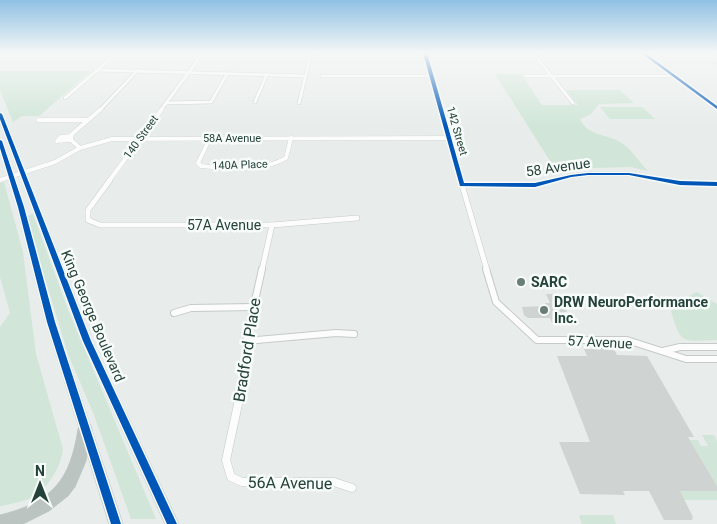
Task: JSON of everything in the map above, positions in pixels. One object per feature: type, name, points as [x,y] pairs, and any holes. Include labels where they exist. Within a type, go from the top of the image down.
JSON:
[{"type":"highway","points":[[0,523],[18,519],[41,508],[63,489],[74,473],[86,429]]},
{"type":"main road","name":"King George Boulevard","points":[[0,114],[17,175],[51,322],[116,524]]},
{"type":"main road","name":"King George Boulevard","points":[[0,142],[17,175],[88,341],[172,524]]},
{"type":"street","points":[[64,98],[87,77]]},
{"type":"street","points":[[80,148],[71,138],[131,77]]},
{"type":"street","name":"140 Street","points":[[92,223],[87,218],[88,210],[185,77]]},
{"type":"street","points":[[166,103],[210,103],[225,77]]},
{"type":"street","points":[[256,102],[266,77]]},
{"type":"street","points":[[299,102],[305,77]]},
{"type":"street","name":"142 Street","points":[[431,77],[495,300],[514,321],[537,340]]},
{"type":"street","points":[[553,77],[573,103]]},
{"type":"street","points":[[676,77],[717,108]]},
{"type":"street","points":[[38,120],[89,120]]},
{"type":"street","name":"140A Place","points":[[210,138],[198,162],[201,166],[248,166],[281,162],[286,158],[291,138]]},
{"type":"street","name":"58A Avenue","points":[[17,175],[55,162],[80,148],[112,139],[448,138]]},
{"type":"street","name":"58 Avenue","points":[[462,185],[535,185],[588,174],[628,174],[680,184],[717,184]]},
{"type":"street","points":[[0,180],[17,175]]},
{"type":"street","name":"57A Avenue","points":[[92,223],[100,225],[272,225],[357,218]]},
{"type":"street","name":"Bradford Place","points":[[229,475],[226,460],[246,368],[246,341],[272,225]]},
{"type":"street","points":[[174,313],[192,308],[253,307]]},
{"type":"street","points":[[246,341],[336,333],[354,334]]},
{"type":"street","name":"57 Avenue","points":[[537,340],[627,340],[686,359],[717,359]]},
{"type":"street","name":"57 Avenue","points":[[663,351],[680,347],[717,347]]},
{"type":"street","name":"56A Avenue","points":[[229,475],[242,482],[334,482],[352,488]]},
{"type":"green space","points":[[0,77],[84,77],[39,116],[22,116],[13,122],[0,90]]},
{"type":"green space","points":[[497,77],[523,77],[542,105],[578,105],[566,90],[620,90],[634,103],[599,104],[591,114],[580,119],[588,129],[623,144],[648,171],[630,167],[555,169]]},
{"type":"green space","points":[[600,107],[642,107],[655,119],[610,119]]},
{"type":"green space","points":[[4,182],[23,252],[36,354],[63,449],[56,471],[42,490],[29,499],[0,506],[0,327],[10,313],[0,277],[0,183]]},
{"type":"green space","points":[[33,214],[67,307],[156,519],[131,519],[94,415],[68,354],[26,216]]},
{"type":"green space","points":[[697,292],[717,304],[717,340],[697,341],[685,339],[681,336],[674,322],[671,311],[683,299]]},
{"type":"green space","points":[[702,435],[714,435],[717,441],[717,486],[690,440],[698,440],[701,446],[708,446]]},
{"type":"green space","points":[[677,491],[717,491],[717,500],[684,500]]},
{"type":"green space","points":[[613,515],[616,524],[582,524],[579,516]]},
{"type":"building","name":"DRW NeuroPerformance Inc.","points":[[546,294],[559,294],[567,312],[564,312],[566,323],[552,323],[550,318],[528,318],[524,315],[522,307],[546,306],[545,303],[550,303]]},
{"type":"building","points":[[591,345],[603,345],[605,349],[614,349],[617,355],[647,356],[694,437],[688,437],[717,486],[717,491],[680,491],[693,517],[692,520],[664,520],[649,491],[623,491],[625,495],[580,494],[559,442],[590,442],[557,356],[587,356],[584,349],[593,349]]},
{"type":"cycle path","points":[[432,77],[462,185],[535,185],[588,174],[629,174],[680,183],[717,184]]},
{"type":"cycle path","points":[[676,77],[717,108]]},
{"type":"cycle path","points":[[0,114],[87,341],[172,524]]},
{"type":"cycle path","points":[[0,141],[21,207],[51,322],[116,524]]},
{"type":"place","name":"SARC","points":[[521,282]]},
{"type":"place","name":"DRW NeuroPerformance Inc.","points":[[544,310]]}]
